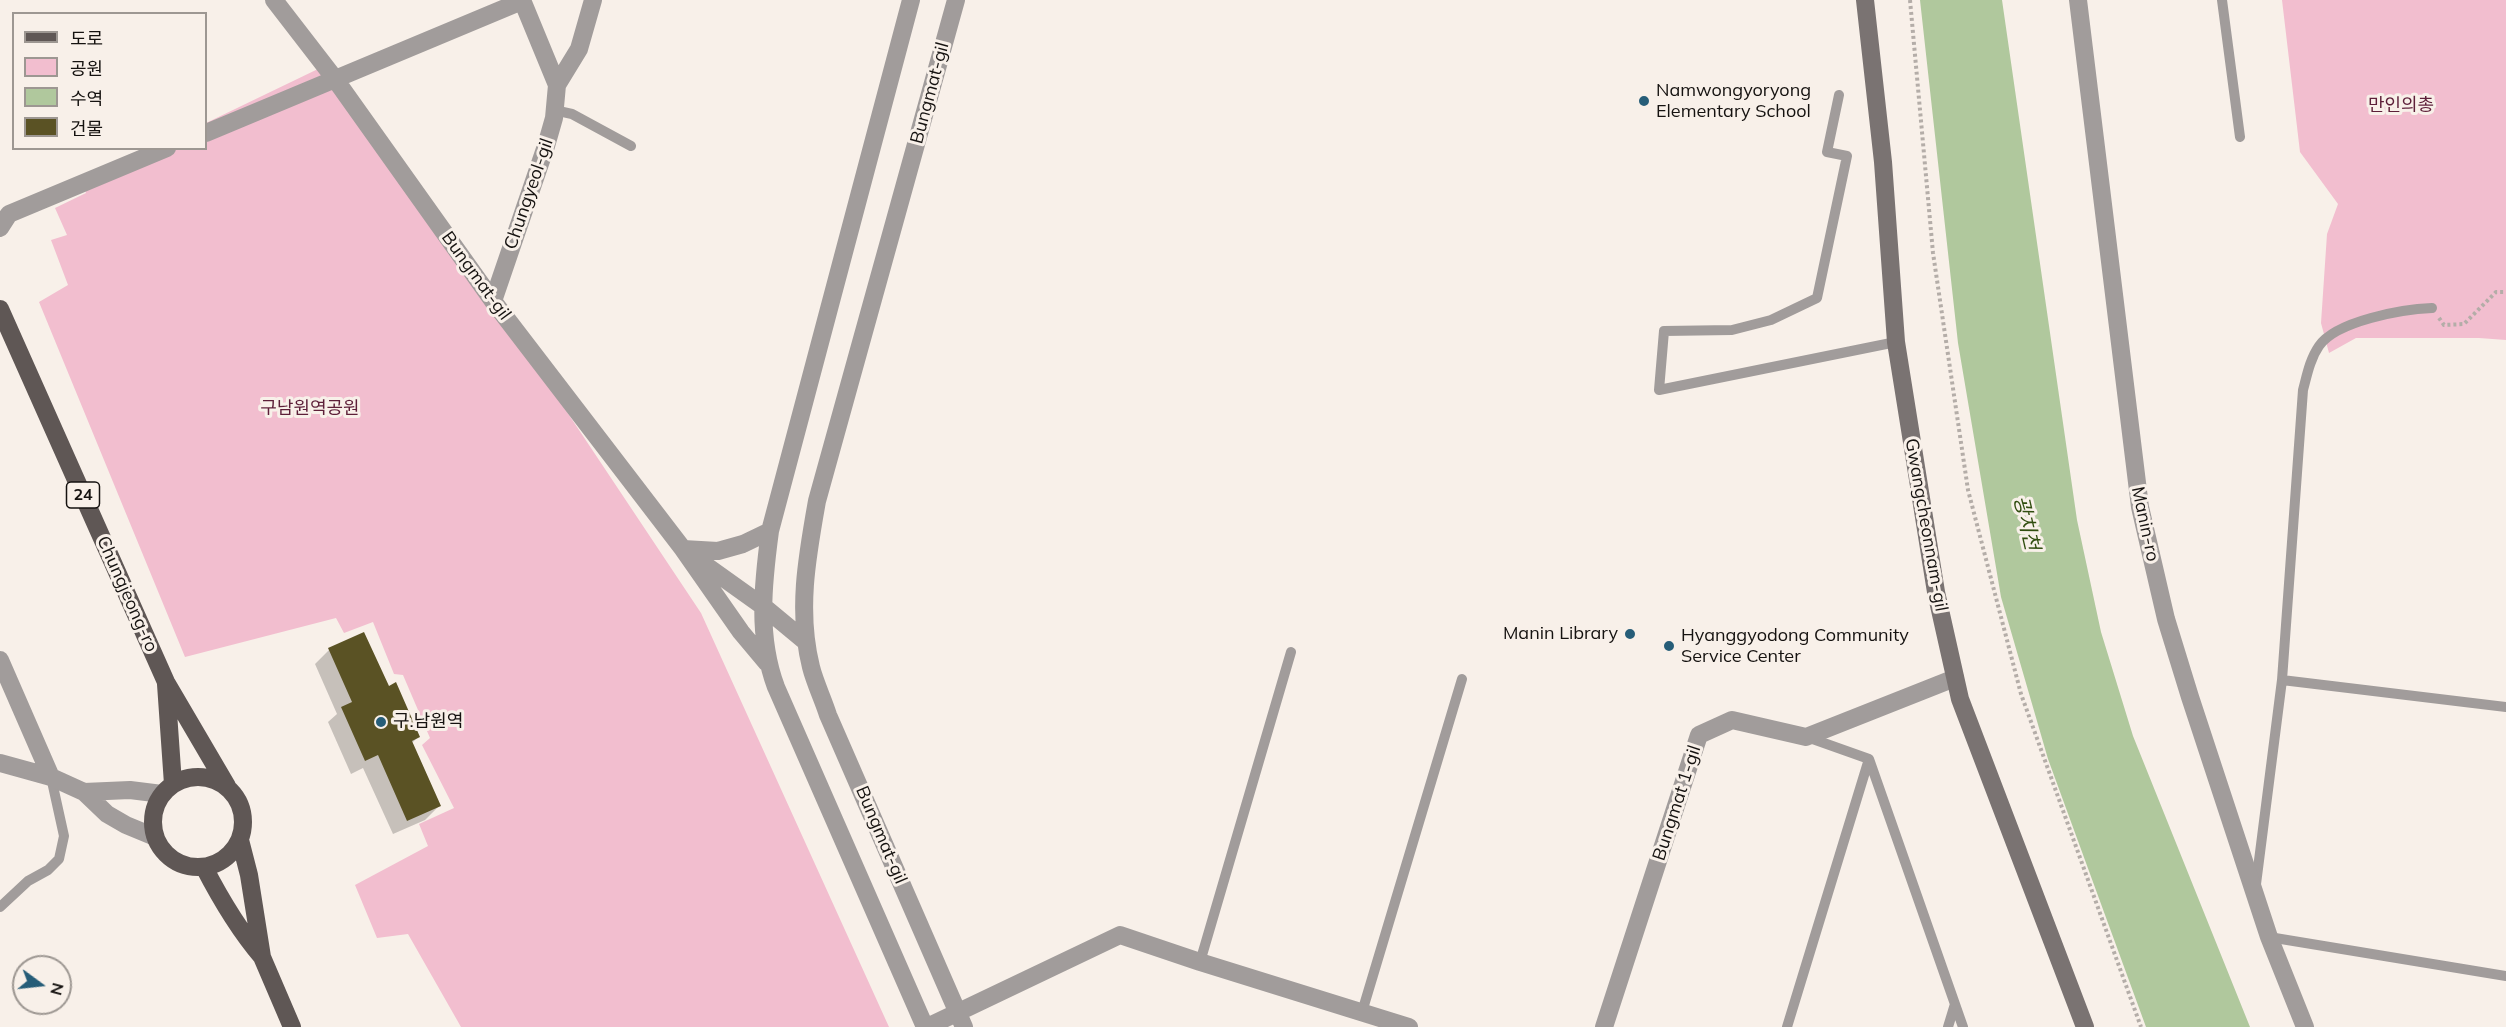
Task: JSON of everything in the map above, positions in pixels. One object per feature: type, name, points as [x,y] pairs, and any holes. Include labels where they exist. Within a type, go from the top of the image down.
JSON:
[{"type":"main road","name":"Chungjeong-ro","points":[[0,309],[166,682],[227,786]]},
{"type":"main road","name":"Chungjeong-ro","points":[[166,682],[167,789]]},
{"type":"main road","points":[[167,789],[186,778],[200,776],[214,779],[227,786]]},
{"type":"main road","name":"24","points":[[227,786],[236,797],[242,810],[244,825],[240,840],[262,957],[292,1027]]},
{"type":"main road","name":"24","points":[[155,837],[153,822],[155,807],[167,789]]},
{"type":"main road","points":[[155,837],[174,861],[189,867],[204,867],[225,858],[240,840]]},
{"type":"main road","name":"24","points":[[204,867],[229,914],[262,957]]},
{"type":"street","name":"Bungmat-gil","points":[[274,0],[335,79],[493,301],[683,549],[741,632],[767,663]]},
{"type":"street","points":[[207,133],[522,0],[557,85]]},
{"type":"street","points":[[557,85],[579,48],[593,0]]},
{"type":"street","name":"Bungmat-gil","points":[[911,0],[770,531],[764,578],[763,638],[767,663],[926,1027]]},
{"type":"street","name":"Bungmat-gil","points":[[956,0],[817,501],[805,569],[803,614],[811,669],[828,715],[961,1020]]},
{"type":"street","name":"Gwangcheonnam-gil","points":[[1865,0],[1883,162],[1896,342],[1936,592],[1960,699],[2085,1027]]},
{"type":"street","name":"Manin-ro","points":[[2078,0],[2140,507],[2166,619],[2254,893],[2305,1027]]},
{"type":"street","name":"Chungyeol-gil","points":[[493,301],[546,146],[557,85]]},
{"type":"street","points":[[0,228],[9,214],[162,150]]},
{"type":"street","points":[[683,549],[718,551],[743,544],[770,531]]},
{"type":"street","name":"Bungmat-gil","points":[[683,549],[764,607],[806,641]]},
{"type":"street","points":[[0,660],[51,777]]},
{"type":"street","points":[[1806,737],[1955,678]]},
{"type":"street","name":"Bungmat 1-gil","points":[[1604,1027],[1699,735],[1732,720],[1806,737]]},
{"type":"street","points":[[0,763],[51,777],[84,792],[107,814],[155,837]]},
{"type":"street","points":[[84,792],[167,789]]},
{"type":"street","points":[[926,1027],[961,1020],[1120,935],[1409,1027]]},
{"type":"lane","points":[[2222,0],[2240,137]]},
{"type":"lane","points":[[1839,95],[1827,152],[1847,156],[1817,298],[1771,320],[1732,330],[1664,332],[1659,390],[1896,342]]},
{"type":"lane","points":[[554,110],[572,114],[631,147]]},
{"type":"lane","points":[[2254,893],[2282,680],[2303,390],[2308,368],[2319,345],[2331,334],[2393,312],[2432,308]]},
{"type":"lane","points":[[1200,962],[1290,652]]},
{"type":"lane","points":[[1362,1012],[1462,679]]},
{"type":"lane","points":[[2282,680],[2506,707]]},
{"type":"lane","points":[[1806,737],[1869,759]]},
{"type":"lane","points":[[1869,759],[1963,1027]]},
{"type":"lane","points":[[1787,1027],[1869,759]]},
{"type":"lane","points":[[0,906],[28,881],[48,870],[59,859],[64,836],[51,777]]},
{"type":"lane","points":[[2269,937],[2506,975]]},
{"type":"lane","points":[[1948,1027],[1955,1004]]},
{"type":"path","points":[[1910,0],[1933,253],[1968,490],[2021,694],[2141,1027]]},
{"type":"path","points":[[2432,308],[2444,325],[2464,324],[2496,292],[2506,292]]},
{"type":"green space","name":"만인의총","points":[[2282,0],[2506,0],[2506,340],[2356,338],[2329,353],[2321,323],[2327,234],[2338,204],[2300,152]]},
{"type":"green space","name":"구남원역공원","points":[[318,69],[493,301],[701,613],[889,1027],[461,1027],[408,934],[377,938],[355,885],[428,846],[419,824],[454,808],[422,745],[430,738],[403,675],[394,674],[373,622],[344,633],[336,618],[185,657],[39,302],[68,285],[51,240],[67,235],[55,208],[86,193],[82,182],[149,150],[207,150],[207,123]]},
{"type":"water","name":"광치천","points":[[1920,0],[2002,0],[2077,520],[2101,632],[2133,736],[2250,1027],[2146,1027],[2048,759],[2001,597],[1958,343]]},
{"type":"building","name":"구.남원역","points":[[364,632],[389,686],[396,682],[420,737],[412,741],[441,806],[407,821],[378,755],[365,761],[341,707],[352,702],[328,648]]},
{"type":"place","name":"Namwongyoryong Elementary School","points":[[1644,101]]},
{"type":"place","name":"Manin Library","points":[[1630,634]]},
{"type":"place","name":"Hyanggyodong Community Service Center","points":[[1669,646]]},
{"type":"place","name":"구.남원역","points":[[381,722]]}]
